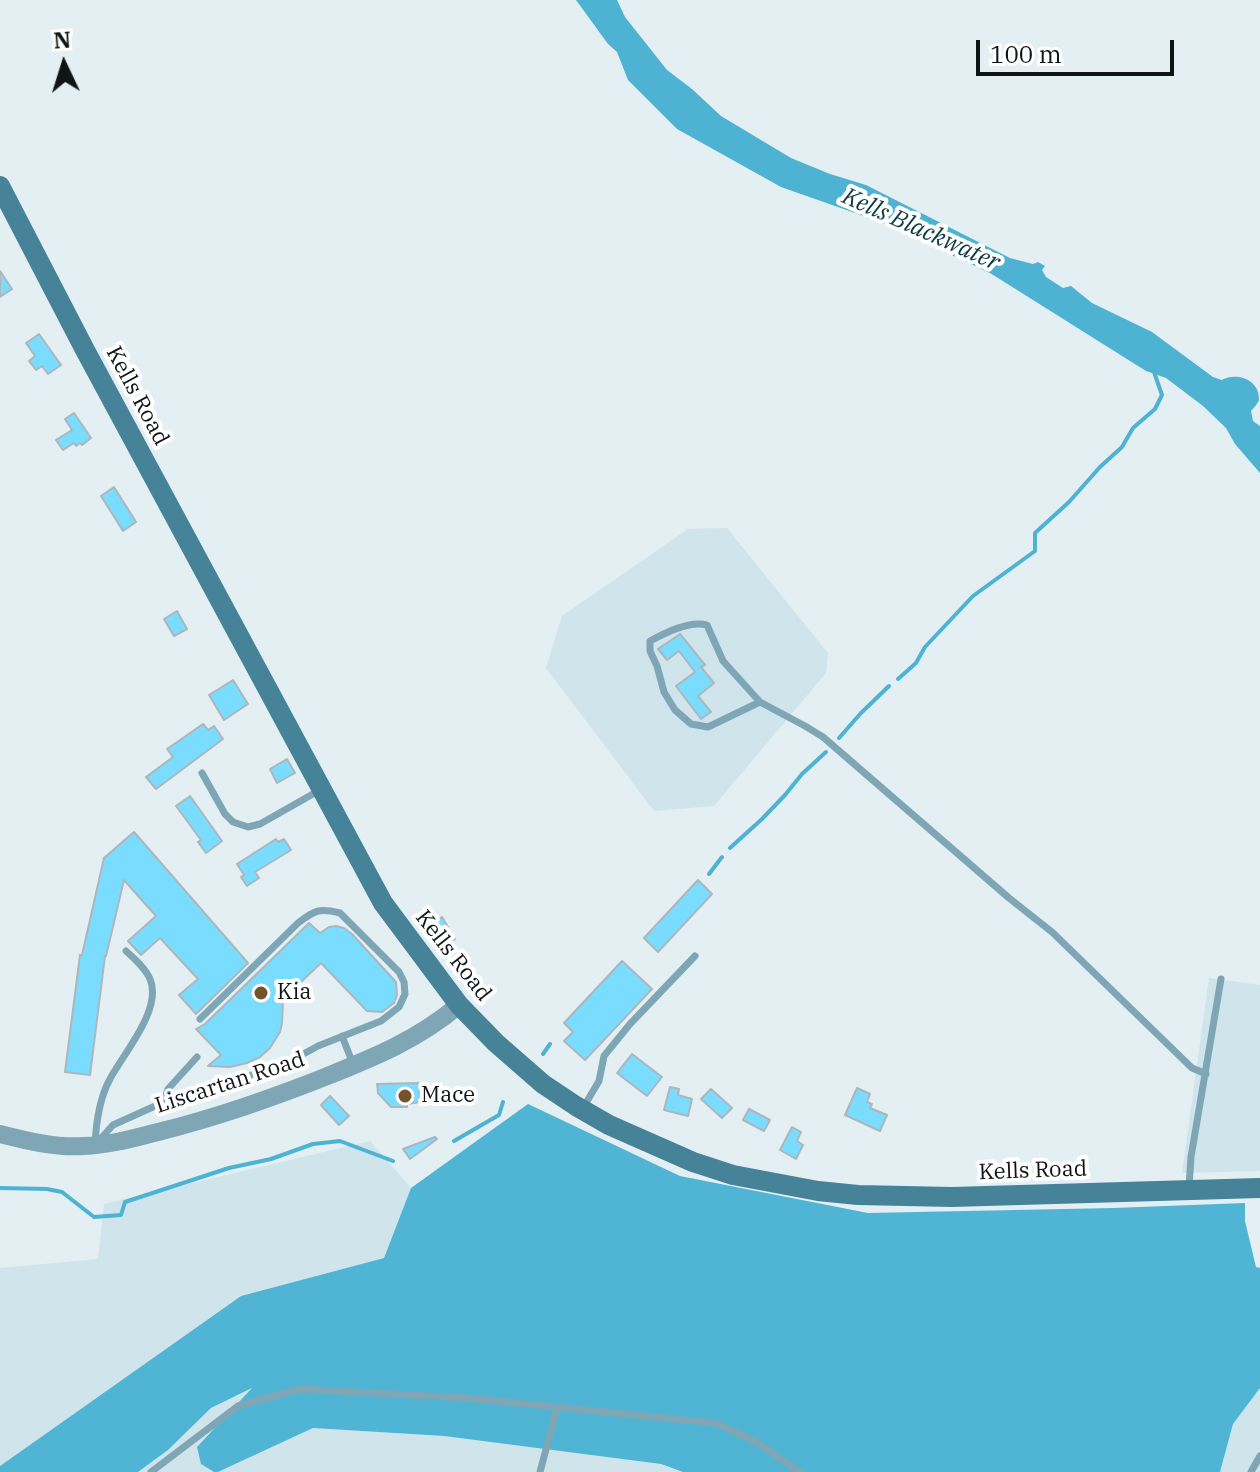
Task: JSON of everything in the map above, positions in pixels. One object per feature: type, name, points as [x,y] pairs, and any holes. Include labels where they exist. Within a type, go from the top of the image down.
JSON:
[{"type":"main road","name":"Kells Road","points":[[0,186],[383,903],[459,1005],[543,1084],[582,1110],[622,1131],[693,1162],[733,1175],[818,1191],[952,1197],[1260,1188]]},
{"type":"street","name":"Liscartan Road","points":[[0,1134],[69,1147],[126,1140],[189,1124],[354,1066],[425,1032],[459,1005]]},
{"type":"lane","points":[[760,702],[708,727],[691,724],[675,710],[664,692],[650,651],[650,641],[691,625],[707,625],[723,661],[760,702],[823,737],[1052,932],[1192,1068],[1206,1074]]},
{"type":"lane","points":[[202,773],[225,814],[233,822],[248,827],[260,824],[321,789]]},
{"type":"lane","points":[[95,1145],[113,1125],[164,1102],[287,1063],[318,1046],[381,1021],[399,1007],[405,994],[404,982],[399,972],[340,913],[315,910],[200,1019]]},
{"type":"lane","points":[[95,1145],[96,1120],[109,1081],[148,1013],[152,996],[151,981],[140,964],[126,951]]},
{"type":"lane","points":[[582,1110],[599,1081],[604,1056],[695,956]]},
{"type":"lane","points":[[1188,1190],[1221,979]]},
{"type":"lane","points":[[342,1036],[354,1066]]},
{"type":"lane","points":[[164,1102],[168,1089],[197,1057]]},
{"type":"lane","points":[[151,1472],[238,1406],[300,1389],[467,1398],[715,1423],[753,1440],[800,1472]]},
{"type":"lane","points":[[540,1472],[557,1408]]},
{"type":"lane","points":[[1251,1472],[1260,1456]]},
{"type":"shaded area","points":[[727,528],[828,653],[826,673],[714,806],[654,811],[546,668],[562,616],[688,529]]},
{"type":"shaded area","points":[[1209,978],[1260,985],[1260,1171],[1182,1173]]},
{"type":"shaded area","points":[[528,1104],[680,1176],[868,1213],[1245,1203],[1245,1221],[1256,1267],[1260,1268],[1260,1388],[1233,1424],[1220,1472],[683,1472],[661,1464],[444,1436],[313,1428],[214,1472],[201,1464],[197,1447],[252,1388],[211,1408],[168,1450],[138,1472],[0,1472],[0,1466],[241,1296],[384,1258],[411,1188]]},
{"type":"shaded area","points":[[370,1141],[411,1188],[384,1258],[241,1296],[0,1466],[0,1268],[98,1259],[104,1204]]},
{"type":"shaded area","points":[[255,1387],[201,1464],[214,1472],[138,1472],[168,1450],[211,1408]]},
{"type":"shaded area","points":[[1260,1388],[1260,1472],[1220,1472],[1233,1424]]},
{"type":"shaded area","points":[[313,1428],[444,1436],[661,1464],[683,1472],[218,1472]]},
{"type":"water","name":"Kells Blackwater","points":[[576,0],[617,0],[625,17],[667,70],[721,116],[791,158],[866,185],[1010,258],[1033,264],[1038,262],[1045,266],[1042,270],[1046,277],[1063,288],[1071,286],[1092,303],[1152,332],[1213,377],[1222,380],[1240,377],[1251,382],[1256,387],[1259,400],[1251,411],[1253,421],[1260,426],[1260,473],[1235,444],[1226,428],[1166,378],[1146,371],[990,273],[886,224],[781,187],[677,129],[628,80],[617,52]]},
{"type":"building","points":[[0,271],[12,289],[0,297]]},
{"type":"building","points":[[39,334],[61,365],[48,374],[42,366],[36,370],[29,361],[35,356],[26,343]]},
{"type":"building","points":[[74,413],[91,438],[82,445],[76,446],[74,443],[63,450],[56,440],[72,430],[65,419]]},
{"type":"building","points":[[114,487],[136,522],[123,531],[101,496]]},
{"type":"building","points":[[177,611],[187,629],[174,636],[164,619]]},
{"type":"building","points":[[680,634],[705,665],[701,667],[714,683],[698,696],[711,712],[701,719],[676,686],[695,672],[679,651],[667,660],[658,649]]},
{"type":"building","points":[[233,680],[248,704],[224,720],[209,695]]},
{"type":"building","points":[[203,724],[208,730],[214,726],[223,739],[156,789],[146,777],[173,757],[167,749]]},
{"type":"building","points":[[287,759],[295,773],[277,783],[270,769]]},
{"type":"building","points":[[190,796],[222,841],[206,853],[198,842],[201,840],[176,806]]},
{"type":"building","points":[[134,832],[248,963],[196,1014],[179,995],[198,979],[160,938],[141,955],[128,941],[156,916],[124,880],[105,956],[90,1075],[65,1072],[80,955],[104,858]]},
{"type":"building","points":[[276,839],[278,842],[284,839],[291,850],[255,872],[259,878],[247,886],[237,864]]},
{"type":"building","points":[[698,880],[712,894],[658,952],[644,938]]},
{"type":"building","points":[[442,917],[455,939],[442,948],[428,926]]},
{"type":"building","name":"Kia","points":[[309,923],[320,933],[336,926],[352,934],[396,982],[394,1003],[382,1012],[367,1011],[321,963],[283,999],[280,1032],[270,1048],[247,1063],[230,1067],[208,1066],[221,1055],[196,1029],[205,1024]]},
{"type":"building","points":[[622,961],[652,989],[585,1060],[564,1041],[573,1032],[564,1023]]},
{"type":"building","points":[[632,1054],[662,1077],[647,1096],[617,1073]]},
{"type":"building","name":"Mace","points":[[419,1083],[420,1102],[407,1104],[407,1107],[391,1107],[378,1093],[377,1084]]},
{"type":"building","points":[[670,1087],[679,1089],[678,1095],[692,1099],[688,1116],[664,1110]]},
{"type":"building","points":[[857,1088],[870,1094],[867,1102],[872,1104],[870,1108],[887,1115],[880,1131],[845,1115]]},
{"type":"building","points":[[711,1089],[732,1108],[722,1118],[701,1099]]},
{"type":"building","points":[[330,1096],[349,1116],[339,1125],[321,1105]]},
{"type":"building","points":[[749,1109],[770,1120],[764,1131],[743,1120]]},
{"type":"building","points":[[792,1127],[801,1132],[797,1141],[803,1145],[796,1159],[780,1150]]},
{"type":"building","points":[[435,1137],[437,1139],[410,1159],[403,1149]]},
{"type":"waterway","points":[[898,679],[916,663],[925,647],[973,596],[1035,551],[1035,533],[1069,502],[1122,447],[1133,428],[1155,409],[1162,395],[1154,372]]},
{"type":"waterway","points":[[839,738],[889,686]]},
{"type":"waterway","points":[[730,848],[826,752]]},
{"type":"waterway","points":[[709,874],[722,857]]},
{"type":"waterway","points":[[543,1054],[550,1044]]},
{"type":"waterway","points":[[454,1141],[499,1115],[503,1102]]},
{"type":"waterway","points":[[0,1188],[62,1192],[94,1217],[121,1215],[125,1202],[313,1144],[340,1141],[393,1161]]},
{"type":"place","name":"Kia","points":[[261,993]]},
{"type":"place","name":"Mace","points":[[405,1096]]}]
